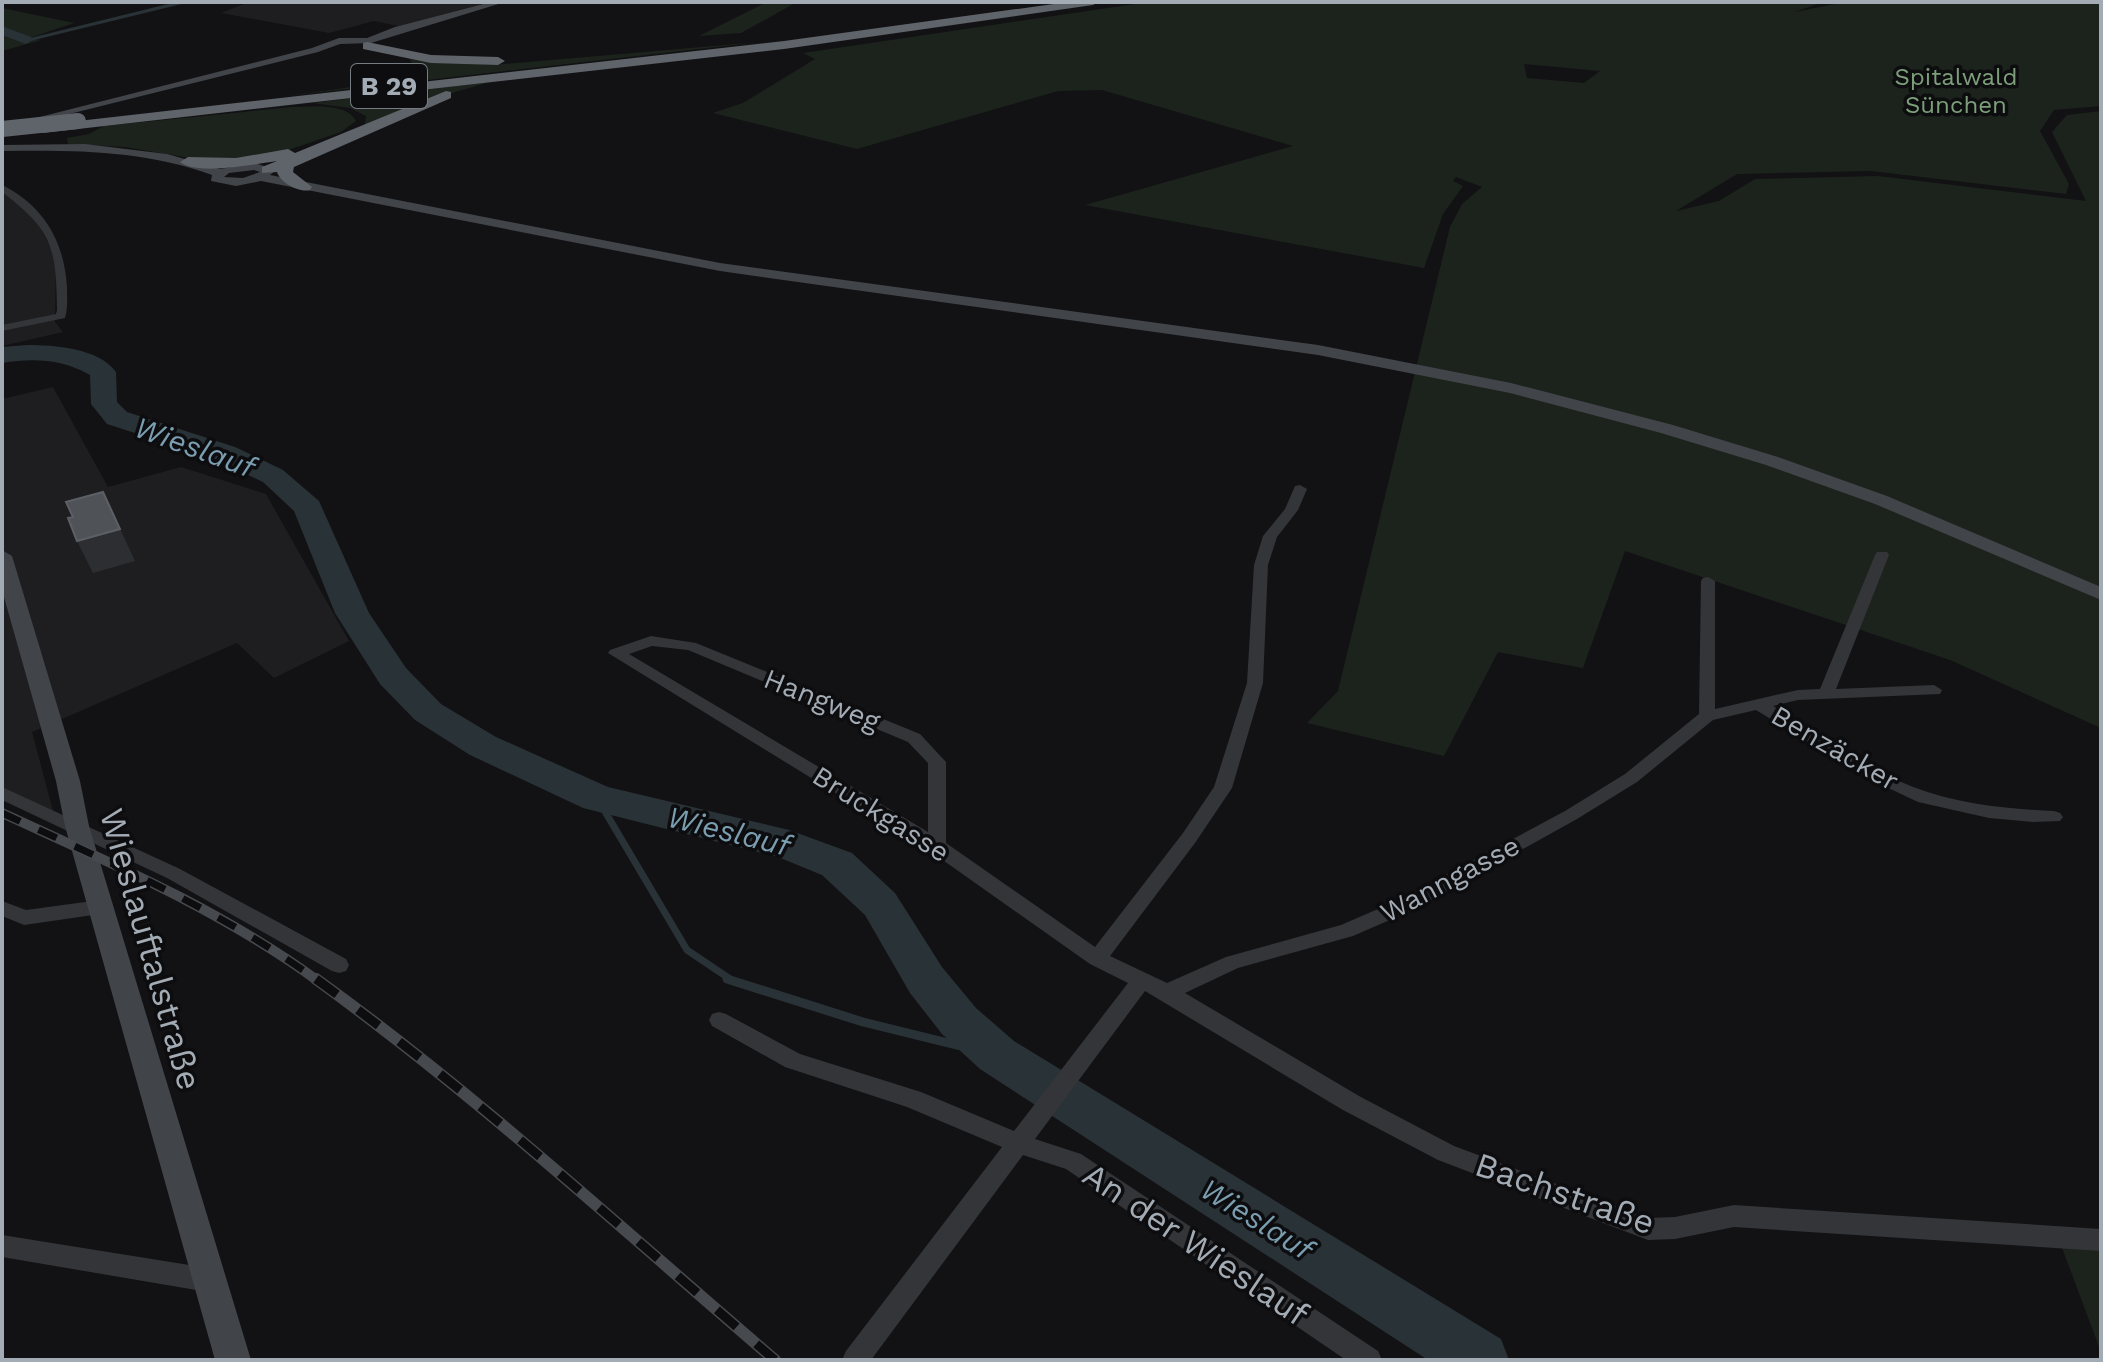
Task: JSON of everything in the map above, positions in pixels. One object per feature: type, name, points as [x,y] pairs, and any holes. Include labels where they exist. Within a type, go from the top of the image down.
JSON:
[{"type":"highway","name":"B 29","points":[[2,130],[842,34],[1071,2]]},
{"type":"highway","name":"B 29","points":[[2,130],[185,109],[246,107],[578,69],[878,33],[1093,2]]},
{"type":"highway","points":[[362,44],[445,61],[515,60],[842,34]]},
{"type":"highway","points":[[362,44],[396,58],[400,65]]},
{"type":"highway","points":[[196,164],[255,161],[306,151],[460,90],[578,69]]},
{"type":"highway","points":[[185,109],[384,74]]},
{"type":"highway","points":[[246,107],[318,105],[356,112],[362,121],[261,171]]},
{"type":"highway","points":[[304,187],[287,177],[284,169],[306,151]]},
{"type":"main road","points":[[2,130],[17,123],[280,59],[362,44],[413,25],[501,2]]},
{"type":"main road","points":[[2,150],[50,146],[112,149],[196,164],[261,171],[304,187],[540,234],[782,277],[1318,350],[1511,388],[1667,429],[1772,461],[1881,500],[2101,594]]},
{"type":"main road","points":[[196,164],[219,173],[236,168]]},
{"type":"main road","points":[[219,173],[217,180],[229,182],[261,171]]},
{"type":"main road","name":"Wieslauftalstraße","points":[[2,556],[68,781],[100,907],[233,1360]]},
{"type":"street","points":[[2,188],[49,228],[61,259],[62,310],[61,316],[2,328]]},
{"type":"street","points":[[1097,959],[1223,788],[1255,683],[1261,565],[1270,536],[1291,510],[1300,489]]},
{"type":"street","points":[[1826,694],[1882,555]]},
{"type":"street","points":[[1707,716],[1708,581]]},
{"type":"street","name":"Hangweg","points":[[616,653],[651,641],[691,646],[914,738],[937,762],[937,846]]},
{"type":"street","name":"Bruckgasse","points":[[616,653],[937,846],[1097,959],[1167,992]]},
{"type":"street","name":"Wanngasse","points":[[1167,992],[1233,962],[1346,931],[1408,904],[1631,778],[1707,716],[1798,695],[1934,690]]},
{"type":"street","name":"Benzäcker","points":[[1758,704],[1888,783],[1972,809],[2019,816],[2054,817]]},
{"type":"street","points":[[2,793],[77,826],[248,910],[339,965]]},
{"type":"street","points":[[2,908],[24,918],[100,907]]},
{"type":"street","points":[[855,1360],[1142,980]]},
{"type":"street","name":"Bachstraße","points":[[1167,992],[1351,1103],[1446,1153],[1648,1229],[1675,1228],[1734,1216],[2101,1240]]},
{"type":"street","points":[[719,1020],[793,1061],[1023,1135]]},
{"type":"street","name":"An der Wieslauf","points":[[1023,1135],[1073,1161],[1369,1360]]},
{"type":"street","points":[[2,1246],[208,1280]]},
{"type":"shaded area","points":[[249,2],[491,2],[399,26],[374,21],[329,33],[221,13]]},
{"type":"shaded area","points":[[2,192],[32,213],[56,256],[55,322],[63,332],[2,346]]},
{"type":"shaded area","points":[[53,387],[108,487],[181,467],[266,494],[349,641],[274,678],[237,643],[32,732],[56,822],[2,800],[2,399]]},
{"type":"green space","points":[[767,2],[797,2],[741,33],[699,36]]},
{"type":"green space","name":"Spitalwald Sünchen","points":[[1149,2],[1823,2],[1795,12],[1845,2],[2101,2],[2101,106],[2054,110],[2040,131],[2069,184],[2066,194],[1871,171],[1737,174],[1676,211],[1719,201],[1755,179],[1878,176],[2086,201],[2052,132],[2067,115],[2101,111],[2101,728],[1950,660],[1625,551],[1583,668],[1498,652],[1444,756],[1307,723],[1338,691],[1450,227],[1462,204],[1482,187],[1456,177],[1453,181],[1463,186],[1443,214],[1424,268],[1085,205],[1293,146],[1102,90],[1058,91],[857,149],[713,113],[743,103],[815,59],[803,53]],"holes":[[[1524,64],[1600,71],[1584,83],[1527,78]]]},
{"type":"green space","points":[[2,8],[74,23],[29,38],[41,40],[2,51]]},
{"type":"green space","points":[[760,42],[286,96],[352,87],[387,78],[412,64],[410,59],[492,65]]},
{"type":"green space","points":[[490,82],[410,105],[356,131],[365,124],[366,116],[350,108],[312,103]]},
{"type":"green space","points":[[292,107],[337,108],[356,121],[341,132],[268,157],[208,161],[125,147],[68,144],[67,138],[89,134],[104,126]]},
{"type":"green space","points":[[2061,1245],[2101,1247],[2101,1352]]},
{"type":"building","points":[[103,492],[120,529],[77,541],[68,518],[73,517],[66,502]]},
{"type":"waterway","name":"Wieslauf","points":[[26,40],[186,2]]},
{"type":"waterway","name":"Wieslauf","points":[[2,30],[26,40]]},
{"type":"waterway","name":"Wieslauf","points":[[2,355],[28,352],[54,354],[91,365],[103,372],[104,404],[117,418],[225,453],[273,476],[308,507],[352,613],[393,676],[428,712],[483,746],[597,798],[789,845],[837,864],[880,904],[926,980],[959,1021],[997,1055],[1480,1360]]},
{"type":"waterway","points":[[597,798],[687,950],[733,981]]},
{"type":"waterway","points":[[727,979],[733,981]]},
{"type":"waterway","points":[[733,981],[863,1022],[997,1055]]},
{"type":"railway","points":[[2,813],[204,910],[281,955],[318,981]]},
{"type":"railway","points":[[316,979],[492,1117],[775,1360]]}]
